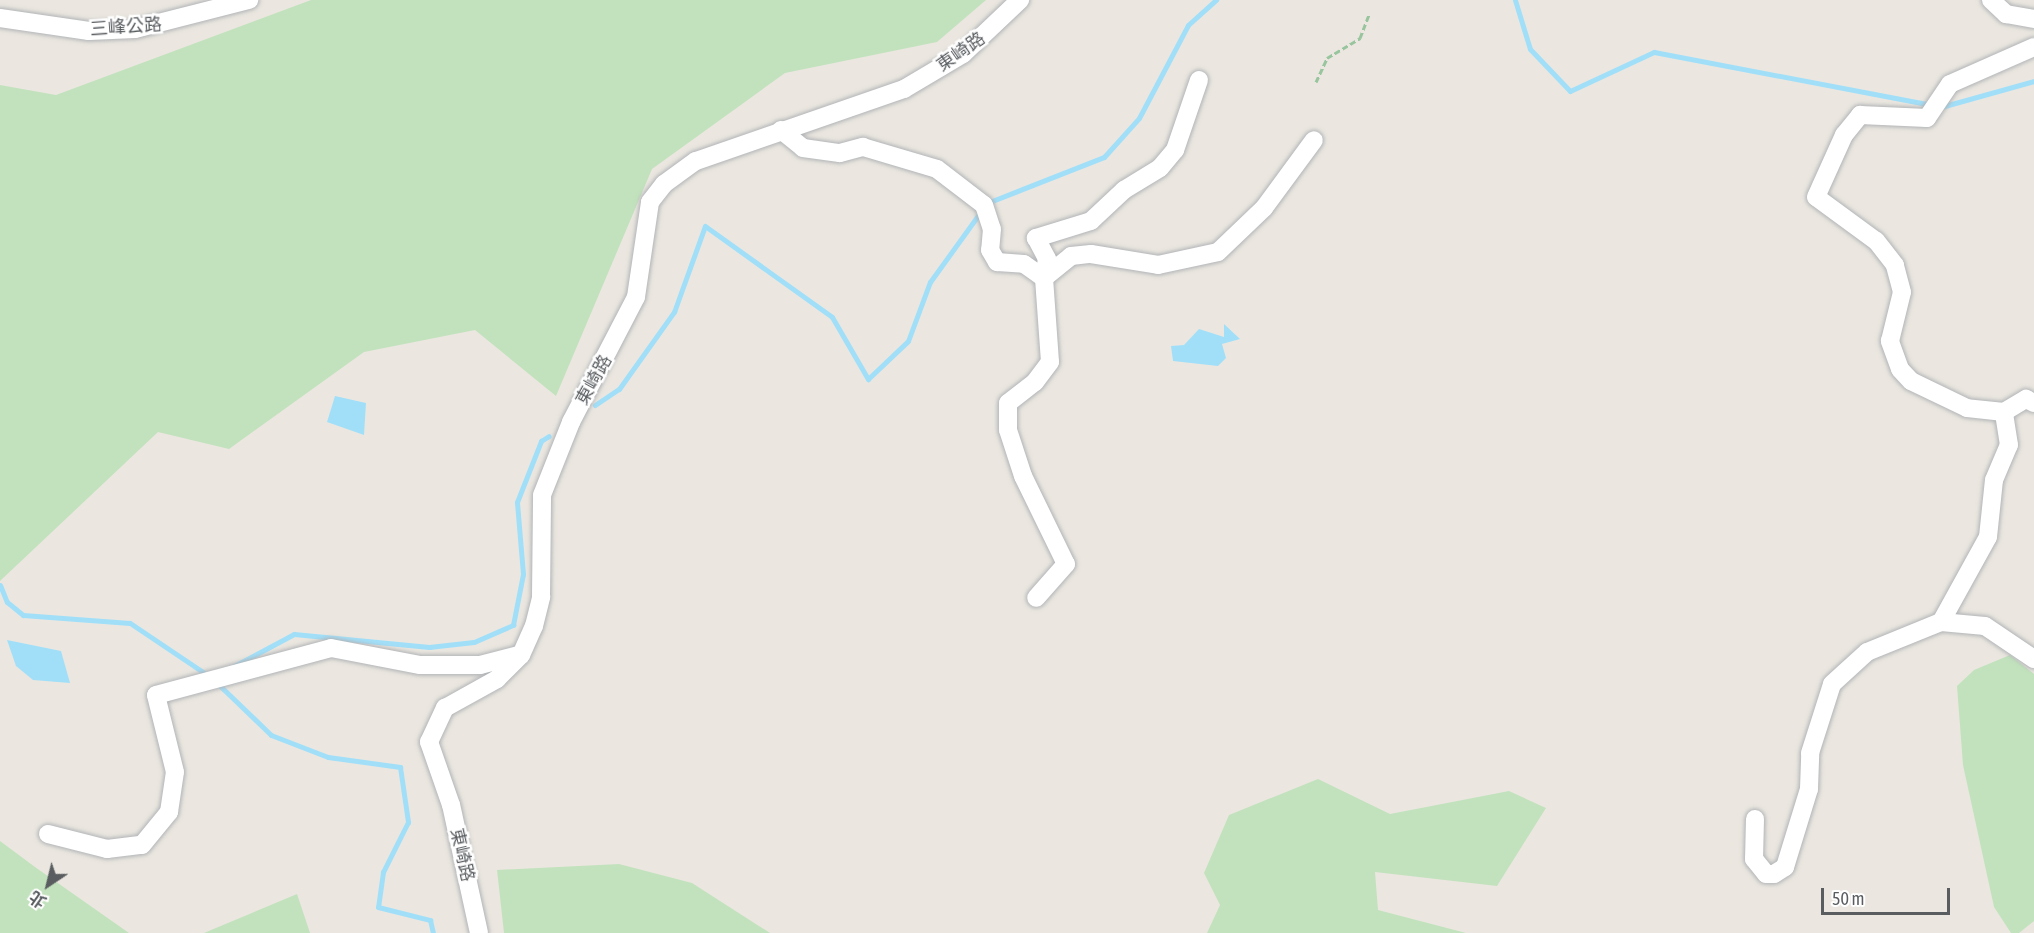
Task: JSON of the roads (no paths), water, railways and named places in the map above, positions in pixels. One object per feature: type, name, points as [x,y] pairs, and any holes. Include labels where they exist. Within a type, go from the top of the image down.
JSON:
[{"type":"street","name":"三峰公路","points":[[0,18],[89,32],[135,29],[249,0]]},
{"type":"street","name":"東崎路","points":[[479,933],[451,805],[429,742],[445,708],[497,679],[521,655],[541,597],[542,495],[571,422],[636,297],[650,202],[664,184],[696,161],[904,89],[963,54],[1020,0]]},
{"type":"street","points":[[1991,0],[2006,14],[2034,19]]},
{"type":"street","points":[[2034,47],[1950,84],[1932,116],[1860,115],[1844,135],[1816,197],[1876,241],[1895,265],[1902,292],[1890,340],[1900,369],[1911,381],[1967,408],[2004,412],[2026,399],[2034,404]]},
{"type":"street","points":[[1036,598],[1065,564],[1023,476],[1008,430],[1008,403],[1035,382],[1050,362],[1044,278],[1047,259],[1036,238],[1091,221],[1124,190],[1160,168],[1174,150],[1199,80]]},
{"type":"street","points":[[781,130],[803,148],[840,153],[863,147],[938,169],[986,212],[990,250],[997,262],[1024,264],[1044,278]]},
{"type":"street","points":[[1044,278],[1071,256],[1091,254],[1158,265],[1218,252],[1264,208],[1314,140]]},
{"type":"street","points":[[1941,622],[1988,537],[1994,480],[2009,445],[2004,412]]},
{"type":"street","points":[[1755,819],[1754,859],[1766,874],[1774,874],[1789,856],[1809,789],[1810,753],[1832,684],[1867,652],[1941,622],[1985,626],[2034,659]]},
{"type":"street","points":[[48,834],[108,849],[142,845],[169,812],[175,772],[156,695],[204,686],[331,648],[420,665],[480,665],[521,655]]},
{"type":"water","points":[[1224,324],[1240,339],[1222,344],[1226,358],[1218,366],[1173,361],[1171,346],[1184,345],[1199,329],[1224,337]]},
{"type":"water","points":[[335,396],[366,403],[364,435],[327,422]]},
{"type":"water","points":[[7,640],[61,651],[70,683],[33,680],[16,666]]},
{"type":"waterway","points":[[987,203],[1104,157],[1139,118],[1188,25],[1216,0]]},
{"type":"waterway","points":[[1515,0],[1530,49],[1570,91],[1654,52],[1932,105]]},
{"type":"waterway","points":[[1941,107],[2034,81]]},
{"type":"waterway","points":[[595,405],[619,389],[674,312],[705,226],[832,317],[868,379],[908,341],[930,282],[982,210]]},
{"type":"waterway","points":[[234,666],[294,634],[429,647],[474,642],[513,625],[523,574],[517,502],[541,441],[549,436]]},
{"type":"waterway","points":[[0,585],[7,602],[23,615],[130,623],[209,676]]},
{"type":"waterway","points":[[216,682],[271,735],[328,757],[400,767],[408,822],[383,872],[378,907],[430,920],[433,933]]}]
